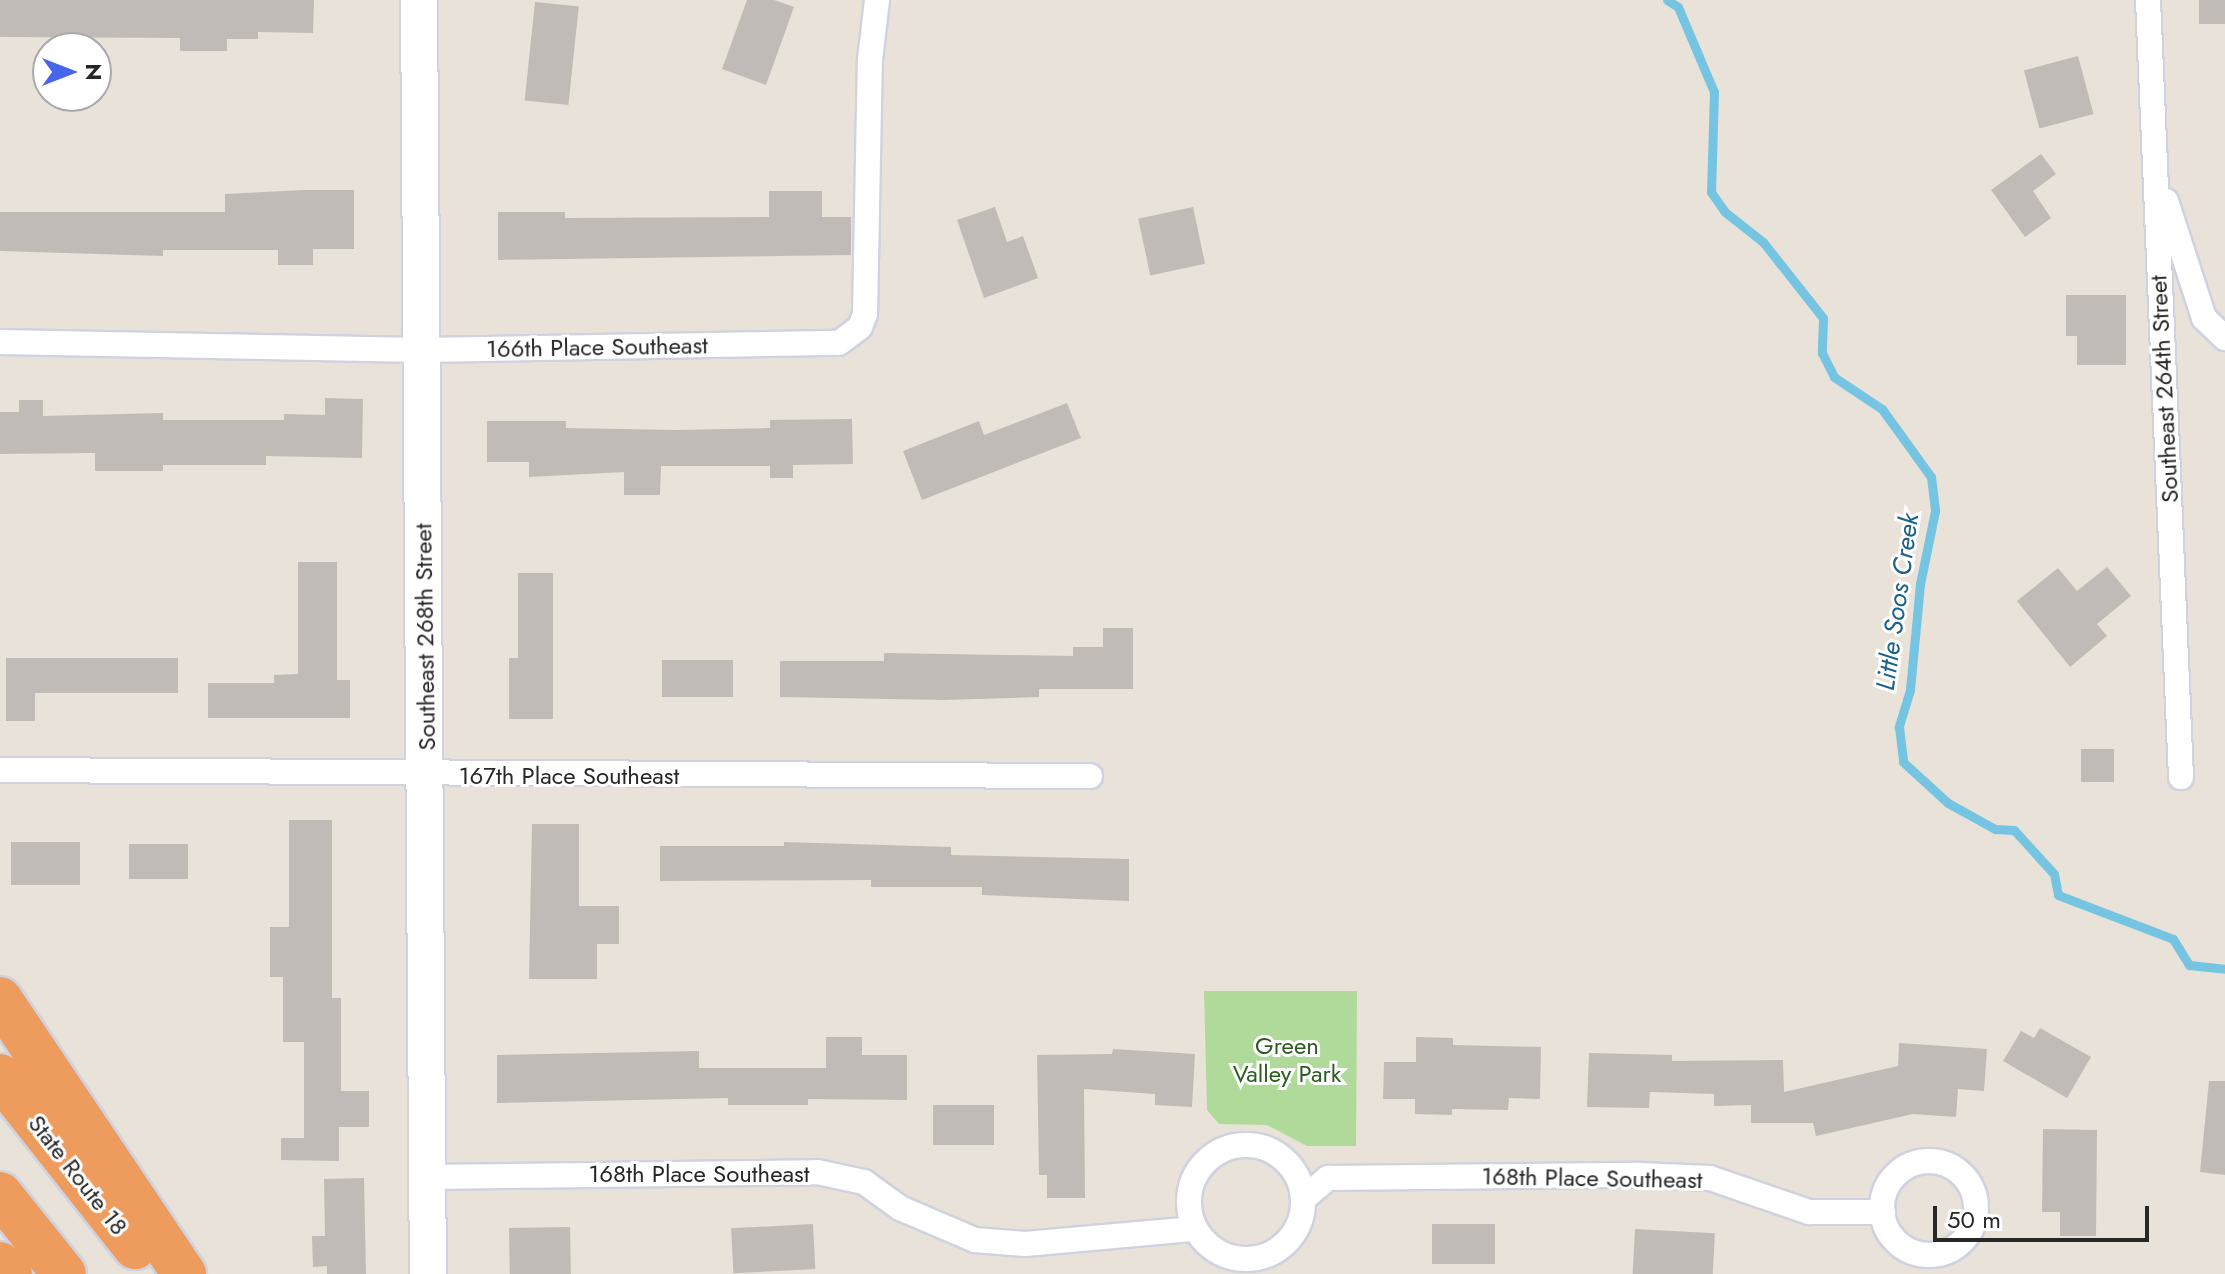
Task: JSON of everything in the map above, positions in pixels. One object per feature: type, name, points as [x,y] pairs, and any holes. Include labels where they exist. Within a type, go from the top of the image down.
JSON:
[{"type":"highway","points":[[0,999],[184,1274]]},
{"type":"highway","name":"State Route 18","points":[[0,1076],[157,1274]]},
{"type":"highway","points":[[0,1194],[64,1274]]},
{"type":"highway","points":[[0,1264],[10,1274]]},
{"type":"street","name":"Southeast 268th Street","points":[[419,0],[427,776],[428,1274]]},
{"type":"street","name":"166th Place Southeast","points":[[0,342],[421,350],[839,343],[860,327],[865,314],[870,60],[877,0]]},
{"type":"street","name":"Southeast 264th Street","points":[[2148,0],[2181,777]]},
{"type":"street","points":[[2152,140],[2175,239],[2204,318],[2225,338]]},
{"type":"street","name":"167th Place Southeast","points":[[0,770],[427,776],[1090,776]]},
{"type":"street","points":[[1249,1145],[1275,1152],[1290,1164],[1303,1199],[1292,1236],[1261,1258],[1222,1255],[1194,1229],[1188,1192],[1200,1167],[1221,1149],[1249,1145]]},
{"type":"street","name":"168th Place Southeast","points":[[427,1177],[817,1172],[864,1182],[900,1208],[975,1240],[1025,1244],[1194,1229]]},
{"type":"street","name":"168th Place Southeast","points":[[1303,1199],[1328,1178],[1640,1175],[1710,1178],[1809,1212],[1883,1212]]},
{"type":"green space","name":"Green Valley Park","points":[[1204,991],[1357,991],[1356,1146],[1307,1146],[1267,1125],[1219,1124],[1207,1110]]},
{"type":"building","points":[[0,0],[314,0],[313,33],[258,32],[258,39],[227,39],[227,51],[180,51],[180,38],[112,38],[112,32],[32,32],[32,37],[0,37]]},
{"type":"building","points":[[747,0],[774,0],[794,7],[766,85],[722,69]]},
{"type":"building","points":[[2199,0],[2225,0],[2225,24],[2199,24]]},
{"type":"building","points":[[535,2],[579,7],[568,105],[525,100]]},
{"type":"building","points":[[2078,56],[2094,114],[2039,128],[2024,70]]},
{"type":"building","points":[[2041,154],[2056,174],[2033,191],[2051,218],[2025,237],[1991,190]]},
{"type":"building","points":[[354,190],[354,249],[313,249],[313,265],[278,265],[278,250],[163,250],[163,256],[0,251],[0,212],[225,212],[225,194]]},
{"type":"building","points":[[769,191],[822,191],[822,217],[851,217],[851,255],[498,260],[498,212],[565,212],[565,218],[769,217]]},
{"type":"building","points":[[995,207],[1007,242],[1023,236],[1038,278],[984,298],[957,220]]},
{"type":"building","points":[[1193,207],[1205,264],[1150,275],[1138,219]]},
{"type":"building","points":[[2066,295],[2126,295],[2126,365],[2077,365],[2077,336],[2066,336]]},
{"type":"building","points":[[325,398],[363,399],[362,458],[266,456],[266,465],[163,465],[163,471],[95,471],[95,453],[0,454],[0,412],[19,412],[19,400],[43,400],[43,416],[163,413],[163,420],[284,420],[284,414],[325,415]]},
{"type":"building","points":[[1067,403],[1081,438],[922,500],[903,451],[979,421],[984,435]]},
{"type":"building","points":[[852,419],[853,464],[793,465],[793,478],[770,478],[770,466],[661,466],[660,495],[624,495],[624,472],[529,477],[529,462],[487,462],[487,421],[566,421],[566,428],[675,430],[770,428],[770,420]]},
{"type":"building","points":[[298,562],[337,562],[337,680],[350,680],[350,718],[208,718],[208,683],[274,683],[274,675],[298,674]]},
{"type":"building","points":[[2107,567],[2131,596],[2097,624],[2107,636],[2070,667],[2017,601],[2058,568],[2077,591]]},
{"type":"building","points":[[518,573],[553,573],[553,719],[509,719],[509,658],[518,658]]},
{"type":"building","points":[[1103,628],[1133,628],[1133,689],[1039,689],[1039,697],[944,700],[780,697],[780,661],[884,661],[884,653],[1073,656],[1073,647],[1103,647]]},
{"type":"building","points":[[6,658],[178,658],[178,693],[35,693],[35,721],[6,721]]},
{"type":"building","points":[[662,660],[733,660],[733,697],[662,697]]},
{"type":"building","points":[[2081,749],[2114,749],[2114,782],[2081,782]]},
{"type":"building","points":[[289,820],[332,820],[332,998],[341,998],[341,1091],[369,1091],[369,1127],[339,1127],[339,1161],[281,1160],[281,1138],[304,1138],[304,1042],[283,1042],[283,977],[270,977],[270,927],[289,927]]},
{"type":"building","points":[[532,824],[579,824],[579,906],[619,906],[619,944],[597,944],[597,979],[529,979]]},
{"type":"building","points":[[11,842],[80,842],[80,885],[11,885]]},
{"type":"building","points":[[784,842],[951,847],[951,855],[1129,859],[1129,901],[982,895],[982,887],[871,887],[871,880],[660,881],[660,846],[784,846]]},
{"type":"building","points":[[129,844],[188,844],[188,879],[129,879]]},
{"type":"building","points":[[2040,1028],[2091,1057],[2067,1098],[2003,1061],[2021,1031],[2034,1038]]},
{"type":"building","points":[[826,1037],[862,1037],[862,1055],[907,1055],[907,1100],[808,1099],[808,1105],[728,1105],[728,1098],[497,1103],[497,1055],[699,1051],[699,1068],[826,1068]]},
{"type":"building","points":[[1416,1037],[1453,1038],[1453,1045],[1541,1047],[1540,1099],[1509,1098],[1508,1110],[1452,1109],[1452,1115],[1415,1114],[1415,1099],[1383,1099],[1384,1062],[1416,1062]]},
{"type":"building","points":[[1899,1043],[1987,1049],[1984,1091],[1958,1089],[1956,1117],[1913,1114],[1816,1136],[1813,1123],[1751,1123],[1751,1105],[1714,1106],[1714,1094],[1650,1092],[1649,1108],[1587,1107],[1589,1053],[1672,1055],[1672,1061],[1783,1060],[1784,1092],[1898,1066]]},
{"type":"building","points":[[1113,1049],[1195,1054],[1192,1107],[1155,1105],[1155,1094],[1084,1089],[1085,1198],[1047,1198],[1047,1175],[1039,1175],[1037,1055],[1112,1054]]},
{"type":"building","points":[[2209,1081],[2225,1081],[2225,1175],[2200,1172]]},
{"type":"building","points":[[933,1105],[994,1105],[994,1145],[933,1145]]},
{"type":"building","points":[[2043,1129],[2097,1130],[2096,1236],[2060,1236],[2060,1212],[2042,1212]]},
{"type":"building","points":[[364,1178],[366,1274],[327,1274],[327,1266],[313,1267],[312,1236],[325,1236],[324,1179]]},
{"type":"building","points":[[813,1224],[815,1269],[733,1273],[731,1228]]},
{"type":"building","points":[[1432,1224],[1495,1224],[1495,1264],[1432,1264]]},
{"type":"building","points":[[570,1227],[571,1274],[510,1274],[509,1228]]},
{"type":"building","points":[[1635,1229],[1715,1233],[1713,1274],[1633,1274]]},
{"type":"waterway","name":"Little Soos Creek","points":[[1667,0],[1678,7],[1714,92],[1711,192],[1725,212],[1763,242],[1823,318],[1822,353],[1834,377],[1882,409],[1931,477],[1935,511],[1920,584],[1910,690],[1899,727],[1903,762],[1948,803],[1995,829],[2014,830],[2054,874],[2058,895],[2173,939],[2189,965],[2225,969]]}]
